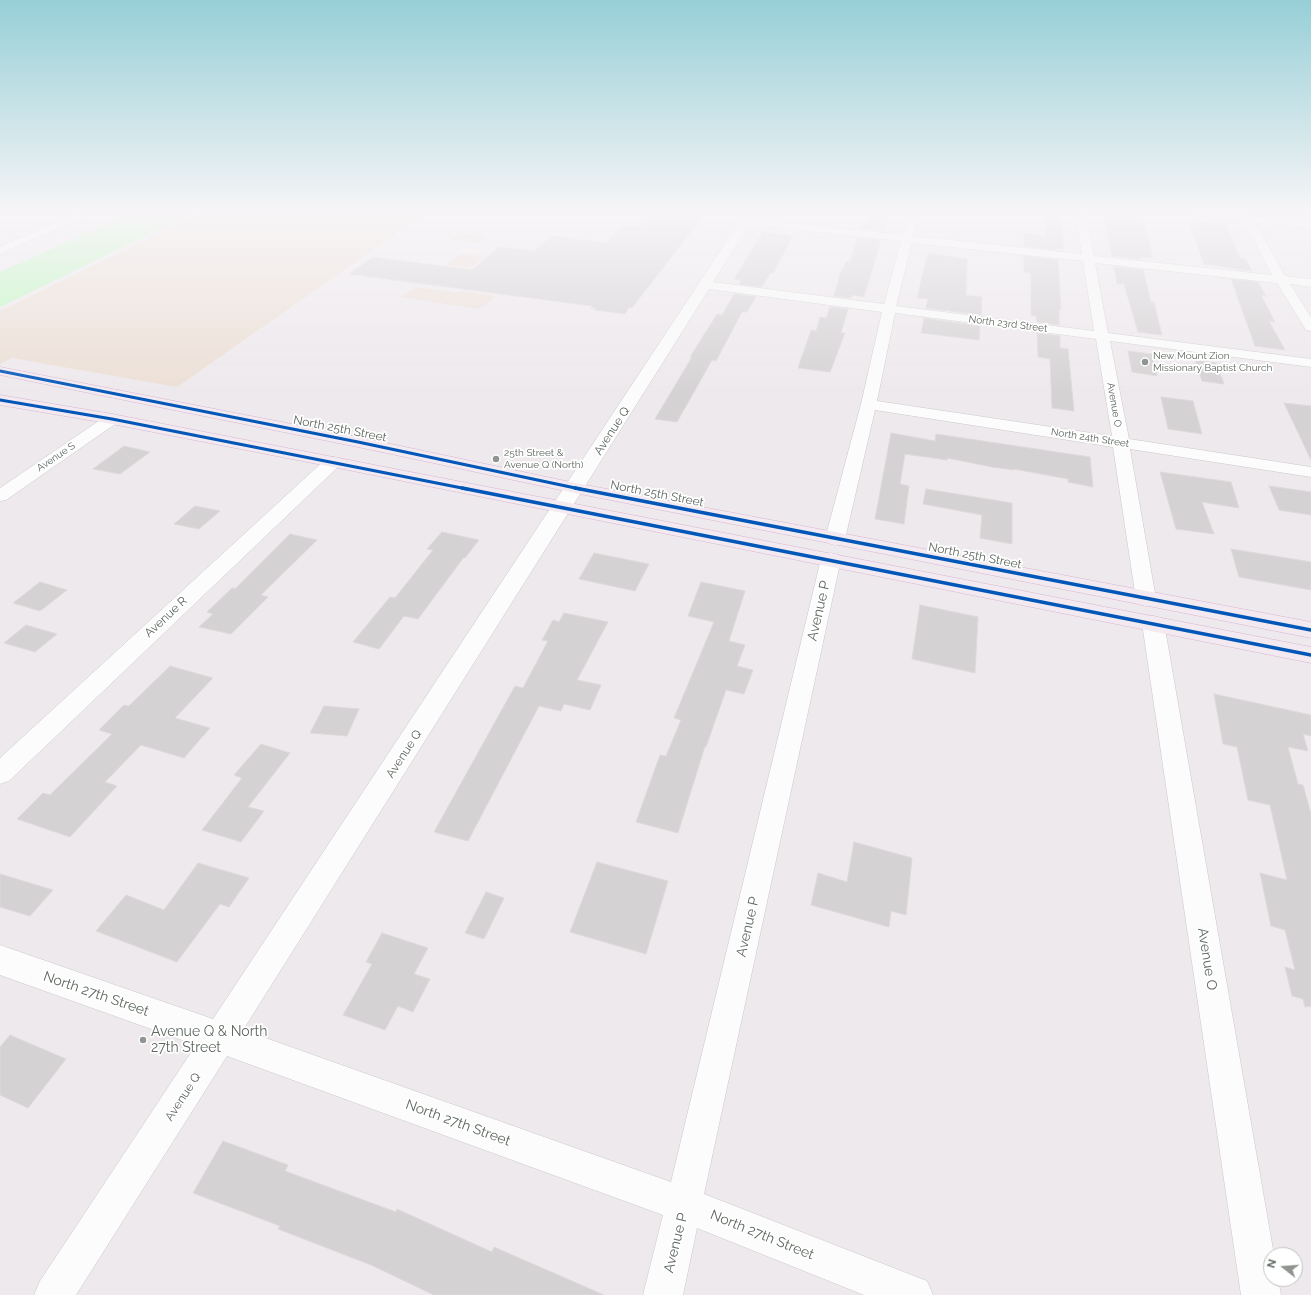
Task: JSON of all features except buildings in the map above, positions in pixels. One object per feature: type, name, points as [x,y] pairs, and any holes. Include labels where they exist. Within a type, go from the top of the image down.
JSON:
[{"type":"main road","name":"North 25th Street","points":[[0,371],[358,442],[568,498]]},
{"type":"main road","points":[[0,376],[17,375]]},
{"type":"main road","name":"North 25th Street","points":[[0,400],[112,419],[333,462],[568,498],[1149,611],[1311,630]]},
{"type":"main road","name":"North 25th Street","points":[[833,549],[890,571],[921,567],[1112,604],[1133,606],[1311,655]]},
{"type":"street","name":"Avenue Q","points":[[54,1295],[713,272]]},
{"type":"street","name":"Avenue P","points":[[663,1295],[685,1205],[833,549],[869,404],[889,309],[898,272]]},
{"type":"street","name":"Avenue O","points":[[1090,272],[1121,443],[1261,1295]]},
{"type":"street","points":[[1211,272],[1311,283]]},
{"type":"street","points":[[1277,272],[1311,327]]},
{"type":"street","name":"North 23rd Street","points":[[705,285],[1311,363]]},
{"type":"street","name":"North 24th Street","points":[[869,404],[1311,472]]},
{"type":"street","name":"Avenue S","points":[[0,496],[112,419]]},
{"type":"street","name":"Avenue R","points":[[0,774],[333,462]]},
{"type":"street","name":"North 27th Street","points":[[0,960],[685,1205],[913,1295]]},
{"type":"shaded area","points":[[0,272],[71,272],[0,307]]},
{"type":"shaded area","points":[[79,272],[341,272],[177,387],[12,358],[0,364],[0,311]]},
{"type":"shaded area","points":[[416,287],[458,293],[460,291],[496,296],[479,309],[402,297]]},
{"type":"cycle path","points":[[0,371],[358,442],[575,488],[1311,630]]},
{"type":"cycle path","points":[[0,400],[112,419],[1311,655]]},
{"type":"place","name":"New Mount Zion Missionary Baptist Church","points":[[1145,362]]},
{"type":"place","name":"25th Street & Avenue Q (North)","points":[[496,459]]},
{"type":"place","name":"Avenue Q & North 27th Street","points":[[143,1040]]}]
